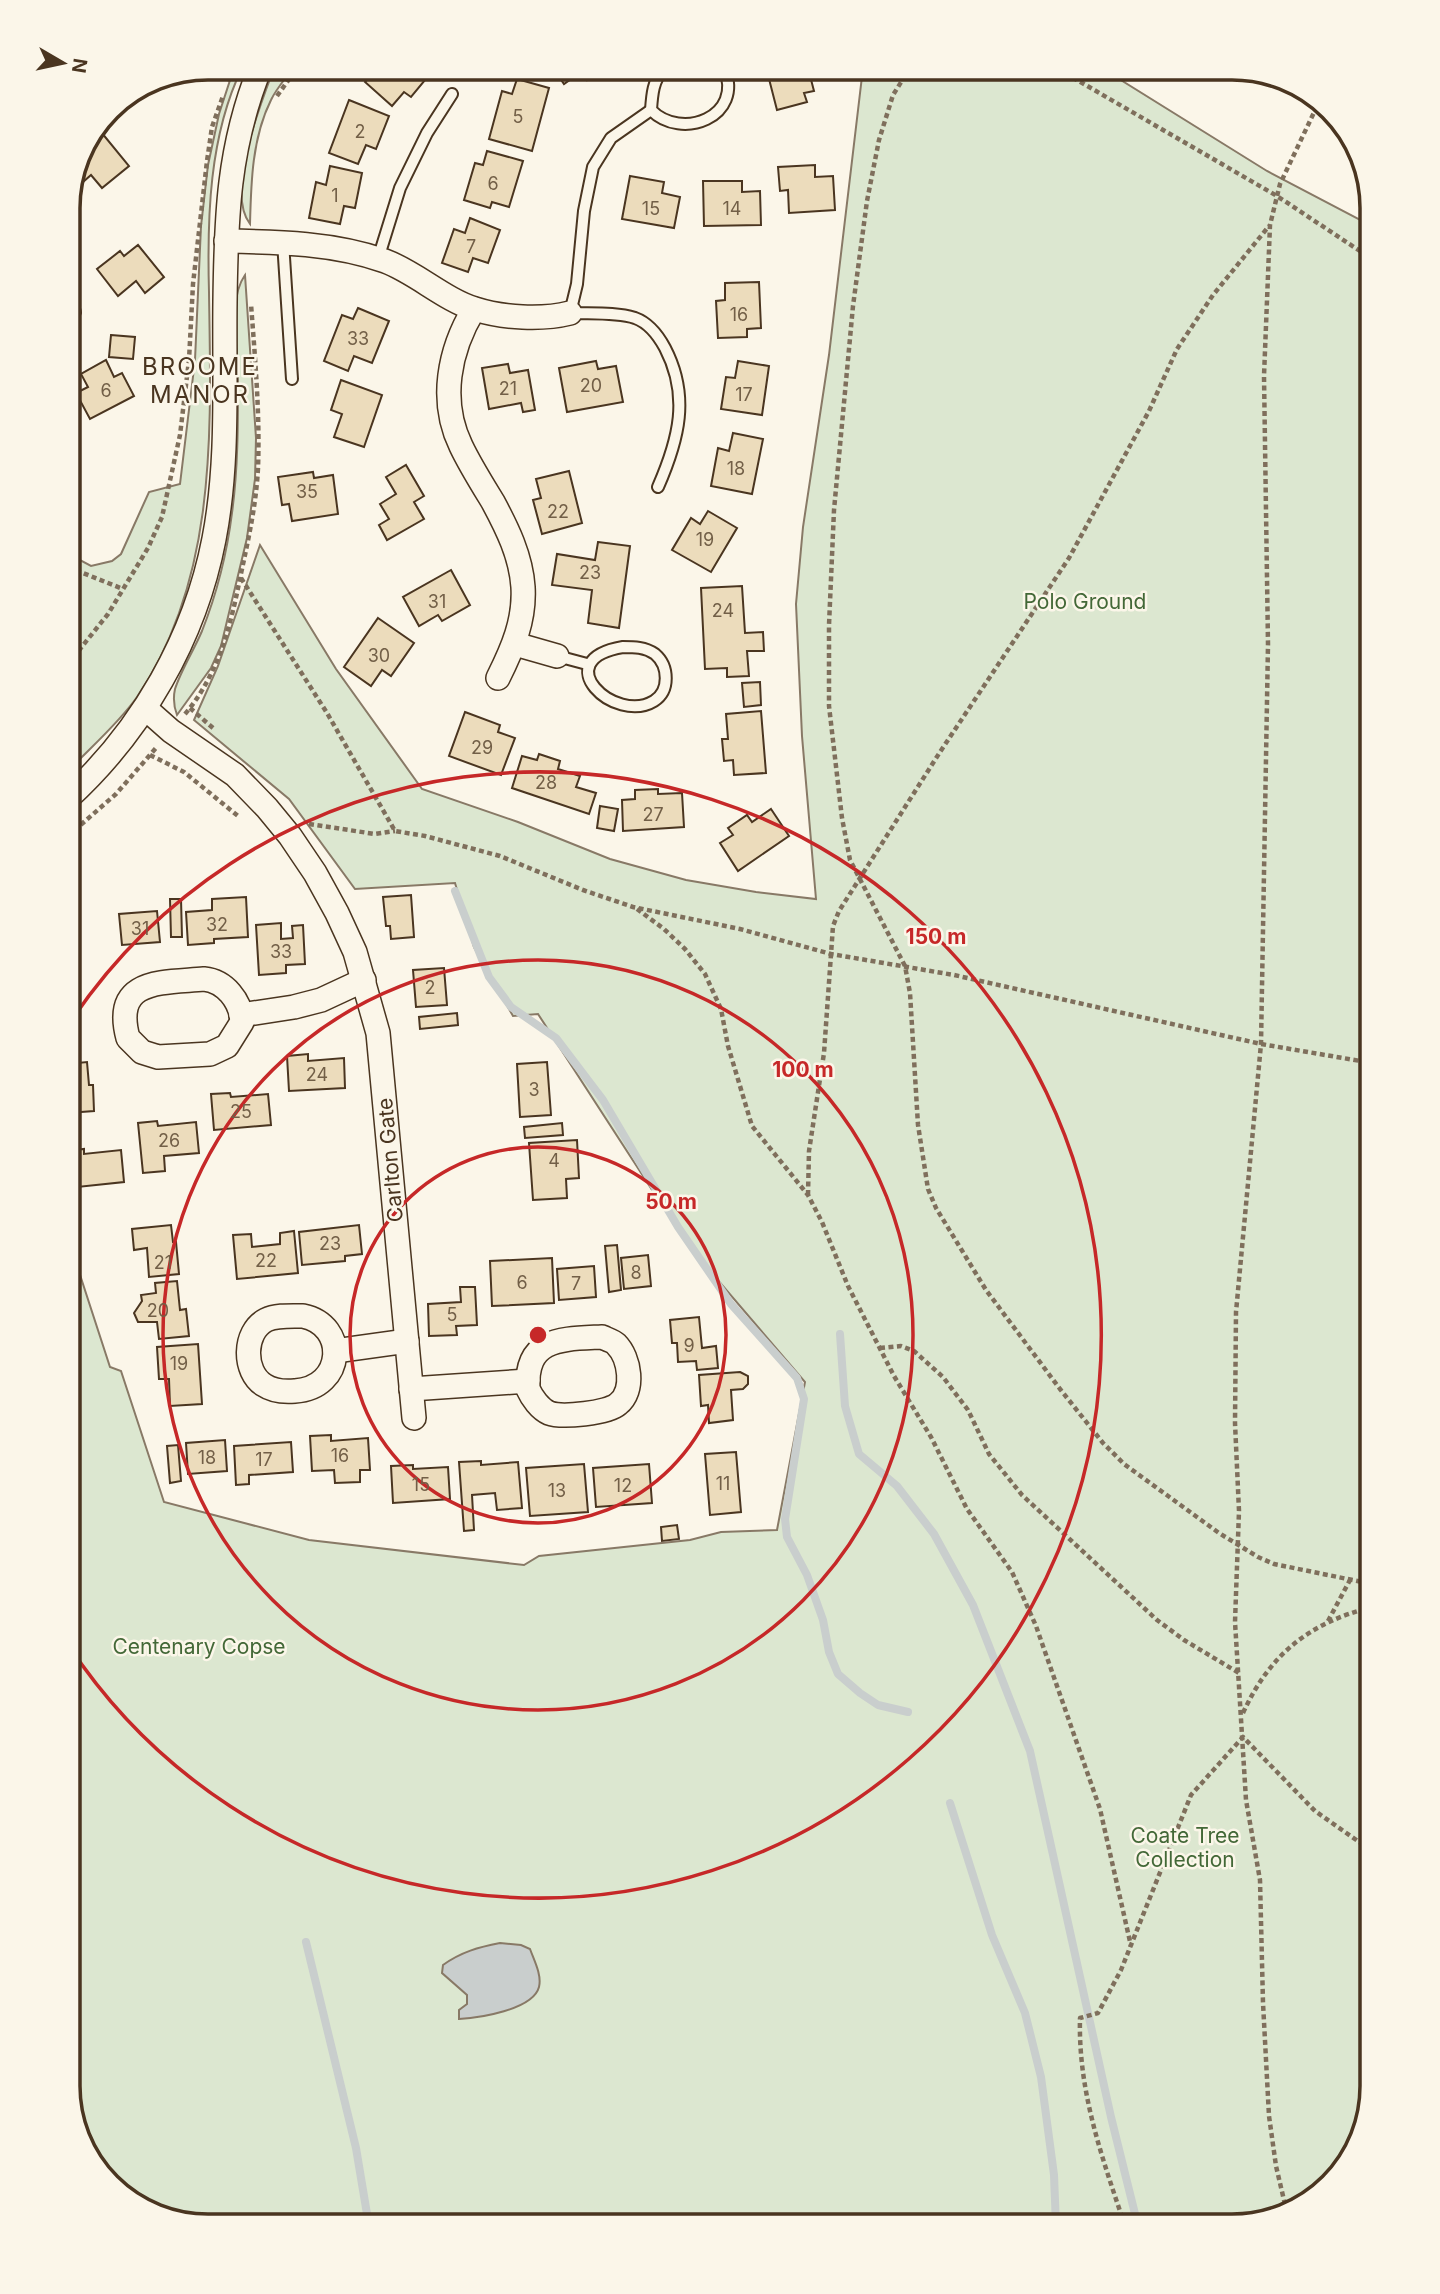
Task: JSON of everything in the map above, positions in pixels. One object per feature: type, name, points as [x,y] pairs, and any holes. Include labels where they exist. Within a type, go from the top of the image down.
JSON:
[{"type":"street","points":[[81,785],[116,748],[145,708],[173,658],[193,615],[214,539],[223,454],[226,241],[232,168],[240,130],[256,81]]},
{"type":"street","points":[[226,241],[283,242],[345,250],[378,259],[474,309],[536,317],[570,313]]},
{"type":"street","points":[[474,309],[461,330],[451,361],[450,408],[460,445],[507,528],[522,575],[523,600],[515,643],[498,678]]},
{"type":"street","points":[[515,643],[556,656]]},
{"type":"street","name":"Carlton Gate","points":[[145,708],[171,731],[235,775],[290,836],[337,913],[364,980],[379,1033],[414,1418]]},
{"type":"street","points":[[204,979],[215,981],[233,996],[242,1015],[242,1022],[232,1040],[219,1051],[210,1054],[169,1058],[150,1055],[134,1045],[126,1031],[128,1002],[135,991],[150,984],[204,979]]},
{"type":"street","points":[[242,1015],[271,1012],[321,1000],[364,980]]},
{"type":"street","points":[[602,1337],[617,1345],[627,1364],[627,1392],[618,1404],[607,1410],[557,1415],[545,1410],[530,1394],[528,1381],[532,1361],[539,1350],[547,1344],[579,1338],[602,1337]]},
{"type":"street","points":[[335,1351],[407,1342]]},
{"type":"street","points":[[411,1389],[528,1381]]},
{"type":"lane","points":[[656,81],[651,110],[659,118],[679,123],[698,122],[709,118],[726,104],[729,90],[727,81]]},
{"type":"lane","points":[[378,259],[400,188],[427,133],[452,94]]},
{"type":"lane","points":[[651,110],[611,138],[593,167],[584,211],[577,284],[570,313],[634,318],[652,328],[667,353],[680,387],[680,406],[674,444],[658,487]]},
{"type":"lane","points":[[283,242],[292,379]]},
{"type":"lane","points":[[637,647],[654,654],[660,660],[666,670],[666,681],[663,691],[652,702],[644,706],[627,706],[597,691],[587,674],[587,664],[608,650],[637,647]]},
{"type":"lane","points":[[556,656],[587,664]]},
{"type":"path","points":[[81,648],[124,589],[162,517],[180,435],[206,161],[212,127],[228,81]]},
{"type":"path","points":[[903,81],[894,95],[879,140],[867,201],[853,306],[834,510],[828,625],[829,706],[842,818],[850,860],[905,966],[910,993],[918,1125],[928,1189],[936,1208],[986,1290],[1060,1389],[1103,1443],[1124,1464],[1239,1546],[1274,1564],[1360,1582]]},
{"type":"path","points":[[1081,81],[1277,196],[1360,251]]},
{"type":"path","points":[[1284,2202],[1269,2116],[1260,1881],[1246,1800],[1235,1622],[1239,1546],[1235,1423],[1236,1312],[1261,1044],[1268,644],[1264,376],[1270,225],[1280,184],[1315,111]]},
{"type":"path","points":[[808,1195],[809,1151],[824,1053],[833,926],[839,911],[859,876],[1069,558],[1149,411],[1177,349],[1213,295],[1270,225]]},
{"type":"path","points":[[81,571],[124,589]]},
{"type":"path","points":[[241,578],[327,713],[395,831]]},
{"type":"path","points":[[305,824],[374,834],[395,831],[457,844],[500,856],[583,890],[634,907],[740,929],[831,954],[905,966],[1261,1044],[1360,1061]]},
{"type":"path","points":[[634,907],[664,929],[705,974],[721,1009],[752,1126],[808,1195],[848,1286],[931,1437],[967,1509],[1012,1572],[1036,1626],[1100,1809],[1131,1946]]},
{"type":"path","points":[[880,1348],[901,1346],[914,1351],[934,1368],[968,1410],[989,1454],[1031,1505],[1157,1620],[1239,1674]]},
{"type":"path","points":[[1327,1621],[1350,1580]]},
{"type":"path","points":[[1241,1715],[1269,1667],[1288,1647],[1327,1621],[1360,1610]]},
{"type":"path","points":[[1121,2214],[1091,2123],[1081,2065],[1080,2018],[1098,2013],[1131,1946],[1191,1795],[1243,1737]]},
{"type":"path","points":[[1243,1737],[1315,1811],[1360,1843]]},
{"type":"green space","points":[[230,81],[236,81],[223,121],[212,178],[208,264],[208,449],[196,553],[183,603],[163,651],[137,697],[81,758],[81,561],[91,566],[112,561],[121,554],[149,492],[180,484],[195,360],[201,226],[208,165],[219,114]]},
{"type":"green space","points":[[269,81],[284,81],[273,96],[256,145],[250,224],[243,210],[241,191],[254,124]]},
{"type":"green space","points":[[861,81],[1122,81],[1267,171],[1360,220],[1360,2086],[1350,2135],[1333,2163],[1303,2192],[1273,2207],[1232,2214],[200,2213],[167,2207],[137,2192],[124,2182],[102,2157],[87,2127],[80,2086],[80,1276],[110,1367],[121,1371],[164,1502],[309,1540],[524,1565],[539,1556],[690,1540],[721,1532],[777,1530],[805,1382],[710,1271],[656,1196],[538,1014],[513,1016],[474,947],[455,883],[355,889],[289,799],[194,720],[218,666],[260,545],[336,669],[422,789],[518,822],[610,859],[686,880],[816,899],[802,736],[796,604],[803,527],[829,355]]},
{"type":"green space","points":[[245,275],[256,438],[255,479],[247,538],[221,646],[211,668],[177,715],[175,689],[207,617],[221,573],[230,528],[238,430],[235,311],[236,298]]},
{"type":"shaded area","points":[[500,1943],[521,1945],[530,1949],[540,1982],[535,1995],[527,2002],[504,2011],[459,2019],[459,2010],[467,2004],[467,1995],[442,1973],[443,1965],[470,1951]]},
{"type":"building","points":[[424,81],[411,97],[404,92],[392,106],[365,82]]},
{"type":"building","points":[[516,81],[549,88],[532,151],[489,139],[502,91],[512,94]]},
{"type":"building","points":[[770,81],[811,81],[814,91],[804,93],[807,102],[777,110]]},
{"type":"building","points":[[349,100],[389,116],[376,149],[366,145],[358,164],[329,153]]},
{"type":"building","points":[[104,135],[129,166],[102,188],[91,175],[84,181],[87,167]]},
{"type":"building","points":[[487,151],[523,161],[509,207],[492,202],[490,208],[464,200],[475,163],[483,165]]},
{"type":"building","points":[[815,165],[815,177],[833,176],[835,210],[789,213],[788,190],[780,191],[778,167]]},
{"type":"building","points":[[330,166],[362,173],[355,208],[344,206],[340,224],[309,218],[316,182],[326,185]]},
{"type":"building","points":[[630,176],[664,182],[662,193],[680,197],[674,228],[622,219]]},
{"type":"building","points":[[703,181],[742,181],[742,192],[760,191],[761,225],[704,226]]},
{"type":"building","points":[[470,218],[500,230],[488,263],[473,258],[468,272],[442,263],[454,229],[465,233]]},
{"type":"building","points":[[138,245],[164,277],[145,293],[136,281],[118,296],[97,269],[120,251],[124,256]]},
{"type":"building","points":[[759,282],[761,328],[747,329],[747,337],[718,338],[716,301],[725,300],[725,283]]},
{"type":"building","points":[[358,308],[389,321],[372,363],[354,356],[348,371],[324,361],[342,315],[353,319]]},
{"type":"building","points":[[111,335],[135,337],[133,359],[109,357]]},
{"type":"building","points":[[106,360],[114,377],[122,373],[134,396],[90,419],[81,402],[81,391],[88,387],[81,374]]},
{"type":"building","points":[[596,361],[598,369],[616,366],[623,402],[567,412],[559,368]]},
{"type":"building","points":[[738,361],[769,366],[762,415],[721,409],[726,377],[735,378]]},
{"type":"building","points":[[508,364],[510,373],[528,370],[535,410],[523,412],[521,403],[489,409],[482,368]]},
{"type":"building","points":[[341,380],[382,395],[364,447],[334,437],[342,414],[331,410]]},
{"type":"building","points":[[733,433],[763,439],[752,494],[711,486],[718,448],[729,451]]},
{"type":"building","points":[[406,465],[424,496],[414,502],[424,519],[387,540],[379,525],[389,519],[380,504],[396,494],[386,477]]},
{"type":"building","points":[[569,471],[582,523],[542,534],[533,500],[541,498],[536,479]]},
{"type":"building","points":[[313,472],[314,478],[333,475],[338,514],[292,521],[289,504],[282,505],[278,477]]},
{"type":"building","points":[[708,511],[737,528],[711,572],[672,550],[691,518],[700,524]]},
{"type":"building","points":[[598,542],[630,546],[619,628],[588,623],[592,590],[552,585],[557,554],[595,560]]},
{"type":"building","points":[[451,570],[470,605],[442,621],[438,615],[419,626],[403,597]]},
{"type":"building","points":[[742,586],[745,633],[763,632],[764,651],[747,651],[749,676],[727,677],[727,668],[705,669],[701,588]]},
{"type":"building","points":[[378,618],[414,643],[391,676],[382,670],[371,686],[344,667]]},
{"type":"building","points":[[760,682],[761,705],[744,707],[742,683]]},
{"type":"building","points":[[761,711],[766,773],[734,775],[733,760],[724,761],[722,739],[728,739],[726,714]]},
{"type":"building","points":[[465,712],[500,725],[498,732],[515,738],[501,775],[449,756]]},
{"type":"building","points":[[539,754],[560,761],[558,769],[580,776],[576,787],[596,793],[589,814],[512,788],[522,756],[537,760]]},
{"type":"building","points":[[658,789],[658,794],[682,793],[684,827],[623,831],[622,800],[635,799],[635,790]]},
{"type":"building","points":[[600,806],[618,809],[614,831],[597,828]]},
{"type":"building","points":[[771,809],[789,836],[738,871],[720,843],[733,835],[728,828],[747,815],[752,822]]},
{"type":"building","points":[[411,895],[414,937],[391,939],[390,926],[386,926],[383,897]]},
{"type":"building","points":[[246,897],[248,937],[214,939],[214,943],[188,945],[186,912],[212,910],[212,899]]},
{"type":"building","points":[[170,899],[181,899],[182,937],[171,937]]},
{"type":"building","points":[[157,911],[160,942],[122,945],[119,914]]},
{"type":"building","points":[[281,923],[281,939],[293,938],[292,926],[303,925],[305,964],[286,965],[286,973],[259,975],[256,925]]},
{"type":"building","points":[[444,968],[447,1005],[416,1007],[413,970]]},
{"type":"building","points":[[457,1013],[458,1025],[420,1029],[419,1017]]},
{"type":"building","points":[[308,1054],[308,1061],[344,1058],[345,1088],[289,1091],[287,1056]]},
{"type":"building","points":[[87,1062],[89,1085],[93,1085],[94,1111],[81,1112],[81,1063]]},
{"type":"building","points":[[547,1062],[551,1115],[520,1117],[517,1064]]},
{"type":"building","points":[[230,1093],[231,1097],[268,1094],[271,1125],[214,1130],[211,1094]]},
{"type":"building","points":[[157,1121],[158,1126],[196,1122],[199,1153],[164,1156],[165,1171],[143,1173],[138,1123]]},
{"type":"building","points":[[562,1123],[563,1135],[525,1138],[524,1127]]},
{"type":"building","points":[[577,1140],[579,1178],[566,1179],[567,1198],[533,1200],[529,1143]]},
{"type":"building","points":[[80,1149],[84,1149],[84,1154],[121,1150],[124,1182],[80,1187]]},
{"type":"building","points":[[171,1225],[173,1242],[176,1242],[179,1274],[149,1277],[147,1248],[134,1250],[132,1229]]},
{"type":"building","points":[[359,1225],[362,1254],[345,1256],[345,1261],[302,1265],[299,1232]]},
{"type":"building","points":[[294,1231],[298,1273],[237,1279],[233,1235],[251,1234],[252,1247],[280,1244],[280,1233]]},
{"type":"building","points":[[617,1245],[621,1290],[609,1292],[605,1246]]},
{"type":"building","points":[[648,1255],[651,1286],[624,1289],[621,1258]]},
{"type":"building","points":[[552,1258],[554,1303],[492,1306],[490,1261]]},
{"type":"building","points":[[594,1266],[596,1297],[559,1300],[557,1269]]},
{"type":"building","points":[[177,1281],[180,1310],[186,1309],[189,1336],[159,1339],[157,1322],[138,1322],[134,1313],[142,1301],[141,1295],[156,1293],[155,1283]]},
{"type":"building","points":[[460,1287],[475,1287],[477,1325],[456,1326],[457,1335],[429,1336],[428,1304],[461,1302]]},
{"type":"building","points":[[699,1317],[702,1348],[716,1346],[718,1368],[697,1370],[696,1361],[678,1362],[677,1343],[672,1343],[670,1320]]},
{"type":"building","points":[[198,1344],[202,1404],[170,1406],[169,1379],[159,1379],[157,1347]]},
{"type":"building","points":[[740,1372],[748,1376],[748,1384],[743,1389],[731,1390],[733,1420],[709,1423],[708,1405],[701,1406],[699,1375]]},
{"type":"building","points":[[331,1435],[331,1441],[368,1438],[370,1470],[360,1470],[360,1482],[335,1483],[334,1470],[312,1471],[310,1436]]},
{"type":"building","points":[[225,1440],[227,1471],[188,1474],[186,1443]]},
{"type":"building","points":[[291,1442],[293,1472],[249,1475],[249,1484],[236,1485],[234,1446]]},
{"type":"building","points":[[178,1445],[181,1481],[170,1483],[167,1446]]},
{"type":"building","points":[[736,1452],[741,1512],[710,1515],[705,1454]]},
{"type":"building","points":[[481,1461],[481,1465],[518,1462],[522,1508],[497,1510],[495,1493],[472,1495],[474,1530],[464,1531],[459,1462]]},
{"type":"building","points":[[584,1464],[588,1512],[530,1516],[526,1468]]},
{"type":"building","points":[[649,1464],[652,1503],[596,1507],[593,1468]]},
{"type":"building","points":[[413,1465],[413,1469],[448,1467],[450,1499],[393,1503],[391,1466]]},
{"type":"building","points":[[677,1525],[679,1539],[662,1541],[661,1527]]},
{"type":"waterway","points":[[455,891],[489,977],[511,1007],[556,1038],[603,1100],[678,1227],[731,1304],[797,1378],[804,1399],[785,1519],[787,1537],[807,1575],[838,1674],[878,1705],[908,1712]]},
{"type":"waterway","points":[[840,1334],[845,1406],[859,1454],[897,1486],[934,1534],[973,1605],[1030,1751],[1135,2214]]},
{"type":"waterway","points":[[950,1803],[992,1935],[1025,2013],[1041,2077],[1054,2175],[1056,2214]]},
{"type":"waterway","points":[[306,1942],[356,2148],[367,2213]]},
{"type":"district","name":"BROOME MANOR","points":[[200,380]]},
{"type":"park label","name":"Polo Ground","points":[[1085,601]]},
{"type":"park label","name":"Centenary Copse","points":[[199,1646]]},
{"type":"park label","name":"Coate Tree Collection","points":[[1185,1847]]}]
